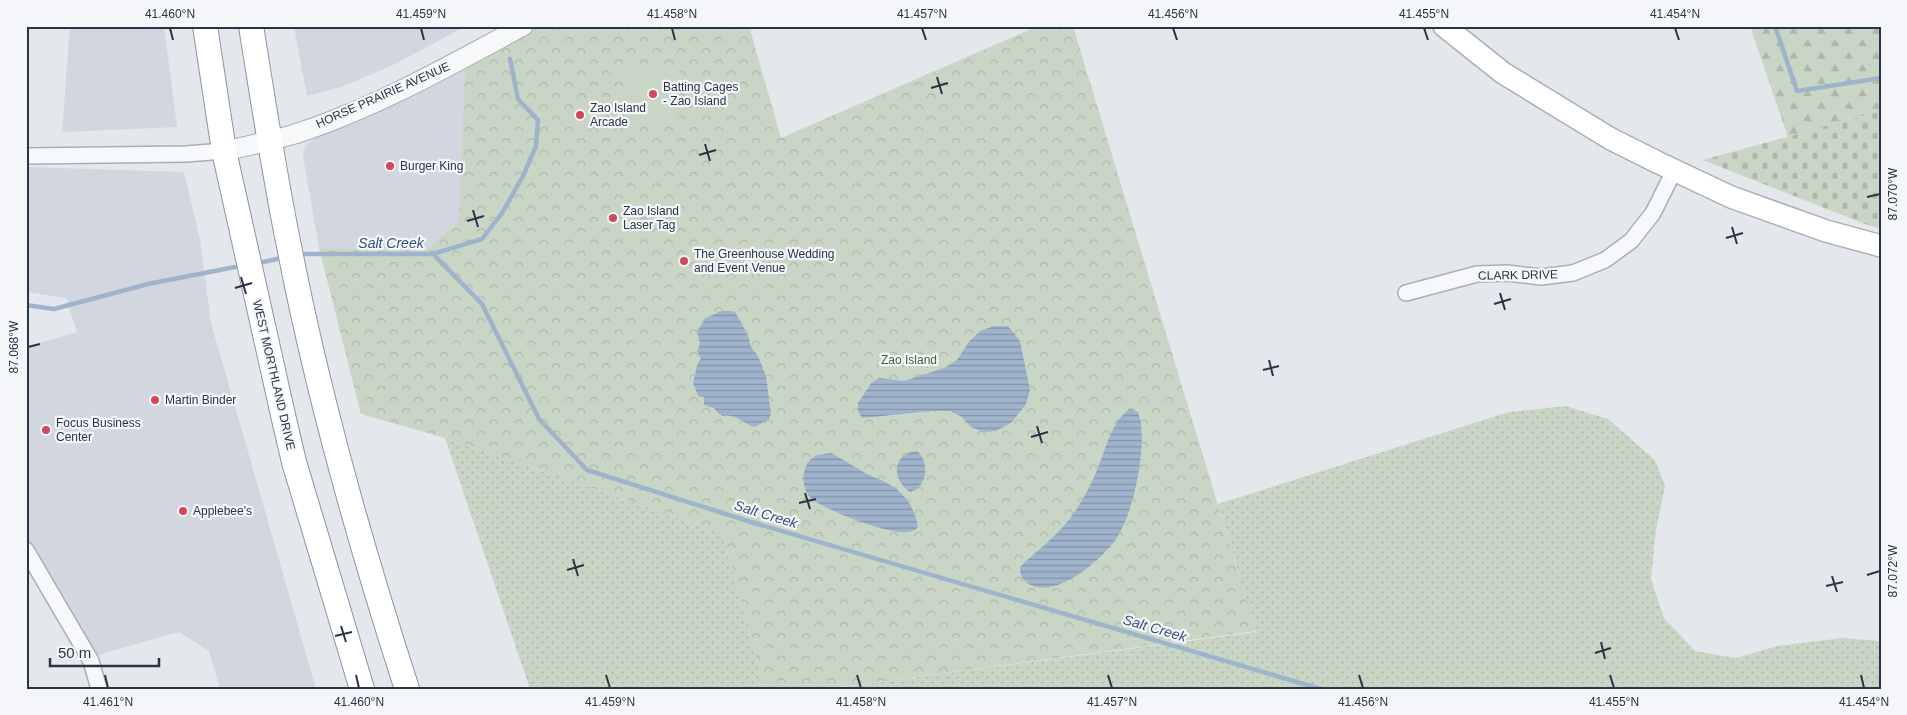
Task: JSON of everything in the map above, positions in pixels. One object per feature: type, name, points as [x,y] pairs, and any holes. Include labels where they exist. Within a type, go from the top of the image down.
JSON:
[{"type":"highway","name":"WEST MORTHLAND DRIVE","points":[[205,26],[224,151],[294,462],[362,689]]},
{"type":"highway","points":[[251,26],[289,248],[321,387],[356,523],[407,689]]},
{"type":"main road","points":[[1444,26],[1503,73],[1611,139],[1674,171],[1731,197],[1826,230],[1881,246]]},
{"type":"street","name":"HORSE PRAIRIE AVENUE","points":[[26,156],[186,154],[224,151],[270,141],[341,116],[429,76],[523,26]]},
{"type":"street","name":"CLARK DRIVE","points":[[1406,293],[1477,274],[1507,273],[1541,277],[1573,274],[1605,260],[1631,241],[1653,213],[1674,171]]},
{"type":"street","points":[[26,550],[91,661],[99,689]]},
{"type":"shaded area","points":[[70,26],[164,26],[177,127],[62,132]]},
{"type":"shaded area","points":[[294,26],[466,26],[393,65],[344,86],[307,96]]},
{"type":"shaded area","points":[[465,64],[460,219],[428,249],[319,248],[303,156],[305,147],[318,135],[359,122],[410,96]]},
{"type":"shaded area","points":[[26,167],[184,172],[200,240],[211,323],[316,689],[220,689],[209,651],[179,632],[98,655],[26,538],[26,347],[77,332],[66,298],[26,292]]},
{"type":"green space","name":"Zao Island","points":[[539,26],[749,26],[781,138],[1038,26],[1073,26],[1256,631],[828,689],[764,689],[723,533],[445,438],[361,414],[319,248],[428,249],[459,220],[465,64]]},
{"type":"green space","points":[[1750,26],[1881,26],[1881,111],[1788,137]]},
{"type":"green space","name":"Batting Cages - Zao Island","points":[[679,68],[679,119],[627,119],[627,69]]},
{"type":"green space","points":[[1881,111],[1881,229],[1703,160]]},
{"type":"green space","points":[[1565,406],[1608,419],[1655,460],[1665,486],[1656,530],[1651,579],[1664,618],[1695,651],[1736,658],[1777,646],[1842,638],[1881,641],[1881,689],[828,689],[1256,632],[1218,504],[1509,412]]},
{"type":"green space","points":[[445,438],[723,533],[764,689],[530,689]]},
{"type":"water","points":[[721,311],[736,313],[766,376],[771,414],[769,419],[755,427],[736,417],[723,416],[714,408],[704,405],[704,397],[698,396],[693,383],[698,362],[701,359],[697,351],[700,344],[697,331],[706,318]]},
{"type":"water","points":[[994,326],[1008,326],[1020,341],[1030,390],[1026,404],[1012,422],[996,431],[983,432],[971,427],[962,417],[950,411],[862,418],[858,411],[858,403],[871,383],[879,378],[904,381],[944,368],[957,360],[968,343],[980,331]]},
{"type":"water","points":[[1130,409],[1138,412],[1141,425],[1141,458],[1134,495],[1123,527],[1109,548],[1078,575],[1054,586],[1042,588],[1028,584],[1022,578],[1020,567],[1062,528],[1075,512],[1091,484],[1114,427]]},
{"type":"water","points":[[917,451],[924,461],[924,480],[921,485],[910,492],[900,481],[897,468],[903,457]]},
{"type":"water","points":[[831,453],[899,491],[908,501],[917,520],[918,527],[913,531],[891,531],[846,516],[813,500],[809,496],[804,484],[804,471],[810,460],[815,456]]},
{"type":"waterway","points":[[1775,26],[1797,91],[1881,78]]},
{"type":"waterway","points":[[433,254],[482,239],[502,213],[523,176],[536,146],[538,120],[518,99],[510,59]]},
{"type":"waterway","name":"Salt Creek","points":[[305,254],[433,254],[482,304],[539,419],[587,470],[751,522],[1321,689]]},
{"type":"waterway","name":"Salt Creek","points":[[263,262],[277,259]]},
{"type":"waterway","name":"Salt Creek","points":[[26,305],[54,309],[148,284],[235,267]]},
{"type":"place","name":"Batting Cages - Zao Island","points":[[653,94]]},
{"type":"place","name":"Zao Island Arcade","points":[[580,115]]},
{"type":"place","name":"Burger King","points":[[390,166]]},
{"type":"place","name":"Zao Island Laser Tag","points":[[613,218]]},
{"type":"place","name":"The Greenhouse Wedding and Event Venue","points":[[684,261]]},
{"type":"place","name":"Martin Binder","points":[[155,400]]},
{"type":"place","name":"Focus Business Center","points":[[46,430]]},
{"type":"place","name":"Applebee's","points":[[183,511]]}]
